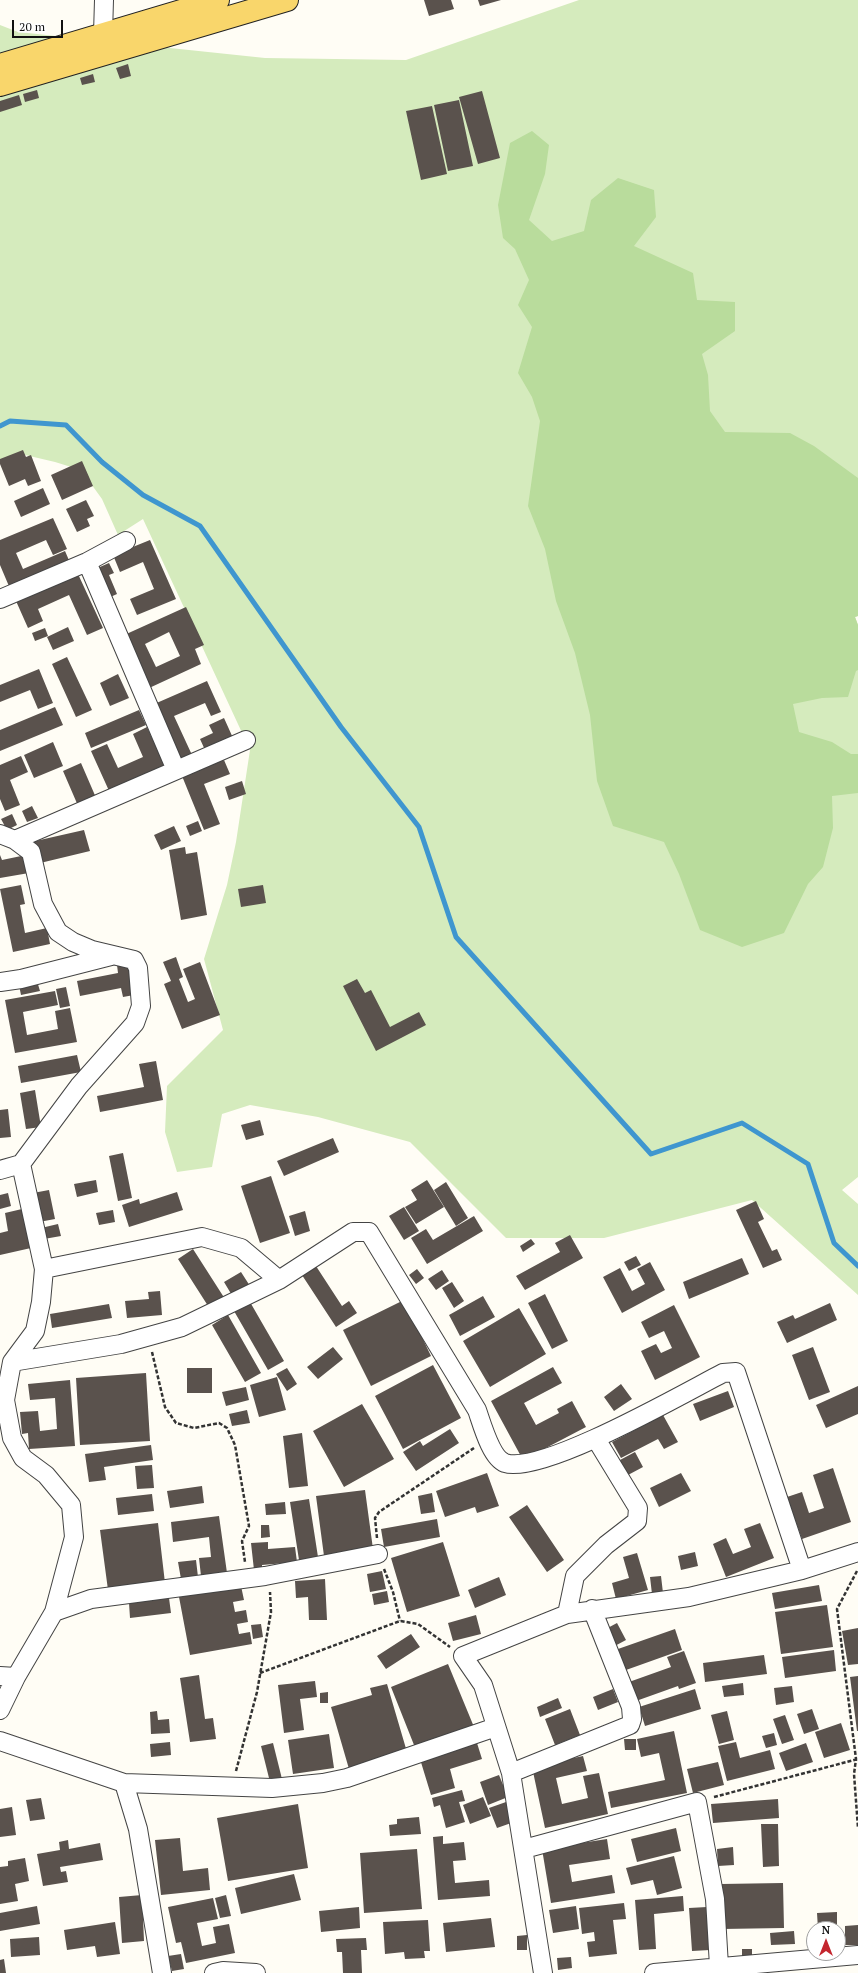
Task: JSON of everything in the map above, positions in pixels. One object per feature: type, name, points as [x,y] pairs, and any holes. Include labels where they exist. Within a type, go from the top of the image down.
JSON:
[{"type":"main road","points":[[0,65],[218,0]]},
{"type":"main road","points":[[0,85],[287,0]]},
{"type":"street","points":[[103,34],[104,0]]},
{"type":"street","points":[[0,598],[87,562],[126,541]]},
{"type":"street","points":[[87,562],[176,770]]},
{"type":"street","points":[[7,837],[176,770],[246,740]]},
{"type":"street","points":[[0,1170],[21,1164],[79,1086],[125,1036],[139,1015],[141,1006],[138,968],[134,960],[92,950],[73,942],[58,932],[43,904],[31,852],[7,837]]},
{"type":"street","points":[[0,982],[21,979],[113,955]]},
{"type":"street","points":[[0,1710],[8,1676],[54,1612],[74,1537],[71,1505],[46,1475],[23,1458],[12,1438],[5,1400],[12,1362],[35,1331],[42,1302],[44,1269],[21,1164]]},
{"type":"street","points":[[12,1362],[121,1344],[182,1327],[279,1280],[353,1232],[369,1232],[477,1410],[487,1439],[496,1455],[504,1462],[517,1465],[536,1462],[596,1439],[723,1373],[736,1372],[802,1570]]},
{"type":"street","points":[[44,1269],[202,1237],[241,1248],[279,1280]]},
{"type":"street","points":[[566,1614],[575,1576],[606,1545],[637,1521],[638,1516],[638,1508],[596,1439]]},
{"type":"street","points":[[543,1973],[511,1772],[483,1685],[463,1656],[566,1614],[690,1597],[802,1570],[858,1552]]},
{"type":"street","points":[[54,1612],[91,1599],[248,1579],[378,1554]]},
{"type":"street","points":[[511,1772],[630,1724],[632,1719],[631,1707],[592,1610]]},
{"type":"street","points":[[0,1741],[124,1783],[272,1788],[324,1784],[380,1768],[496,1727]]},
{"type":"street","points":[[124,1783],[138,1829],[162,1973]]},
{"type":"street","points":[[524,1849],[697,1802],[715,1898],[719,1966]]},
{"type":"street","points":[[654,1973],[678,1972],[719,1966],[858,1955]]},
{"type":"street","points":[[214,1973],[223,1971],[256,1973]]},
{"type":"path","points":[[149,1336],[165,1407],[176,1423],[194,1428],[219,1423],[227,1428],[235,1445],[249,1526],[242,1541],[248,1579]]},
{"type":"path","points":[[400,1621],[393,1592],[378,1554],[375,1518],[379,1512],[487,1439]]},
{"type":"path","points":[[858,1568],[837,1609],[857,1759],[854,1774],[858,1828]]},
{"type":"path","points":[[232,1786],[260,1673],[271,1612],[271,1595],[265,1576]]},
{"type":"path","points":[[260,1673],[400,1621],[418,1624],[463,1656]]},
{"type":"path","points":[[697,1802],[857,1759]]},
{"type":"green space","points":[[579,0],[858,0],[858,616],[855,617],[858,625],[858,1177],[842,1190],[858,1204],[858,1295],[752,1200],[604,1238],[506,1238],[410,1142],[318,1117],[250,1105],[222,1114],[212,1167],[177,1172],[165,1132],[167,1086],[223,1030],[204,959],[227,885],[236,842],[250,750],[143,519],[118,535],[102,499],[81,470],[21,454],[0,462],[0,25],[18,32],[265,58],[406,60]]},
{"type":"green space","points":[[532,131],[549,145],[545,174],[529,220],[552,241],[584,231],[591,200],[618,178],[654,190],[656,217],[634,246],[693,273],[697,300],[735,302],[735,331],[702,354],[708,375],[710,411],[725,432],[790,433],[814,446],[858,478],[858,616],[855,617],[858,625],[858,670],[856,671],[848,697],[822,698],[793,704],[799,732],[832,742],[851,754],[858,754],[858,793],[832,796],[833,828],[823,867],[808,884],[784,933],[742,947],[700,930],[679,874],[664,842],[613,826],[597,781],[590,715],[575,653],[556,601],[545,549],[528,506],[540,421],[532,397],[518,373],[532,327],[518,305],[529,280],[515,249],[503,238],[498,205],[510,143]]},
{"type":"building","points":[[424,0],[451,0],[454,9],[429,16]]},
{"type":"building","points":[[478,0],[501,0],[480,6]]},
{"type":"building","points":[[128,64],[131,76],[120,79],[116,68]]},
{"type":"building","points":[[93,74],[95,82],[82,85],[80,78]]},
{"type":"building","points":[[37,90],[39,98],[25,102],[23,94]]},
{"type":"building","points":[[482,91],[500,158],[478,164],[459,97]]},
{"type":"building","points":[[19,95],[22,105],[0,112],[0,101]]},
{"type":"building","points":[[459,100],[473,166],[448,171],[434,105]]},
{"type":"building","points":[[432,106],[447,174],[421,180],[406,111]]},
{"type":"building","points":[[23,450],[26,457],[31,455],[41,481],[28,486],[25,479],[9,486],[0,464],[0,459]]},
{"type":"building","points":[[82,461],[93,486],[62,500],[51,475]]},
{"type":"building","points":[[43,488],[50,504],[21,517],[14,501]]},
{"type":"building","points":[[86,500],[94,516],[87,519],[90,526],[77,532],[66,509]]},
{"type":"building","points":[[53,518],[67,549],[53,555],[46,540],[16,553],[23,569],[65,551],[71,565],[11,591],[0,565],[0,540]]},
{"type":"building","points":[[150,540],[176,599],[137,615],[130,599],[154,589],[143,562],[120,572],[113,555]]},
{"type":"building","points":[[109,563],[114,573],[109,575],[117,594],[106,599],[93,570]]},
{"type":"building","points":[[78,574],[103,628],[87,635],[69,595],[38,609],[43,621],[28,628],[16,601]]},
{"type":"building","points":[[186,607],[204,645],[195,649],[201,664],[147,689],[122,636]],"holes":[[[169,632],[180,656],[156,667],[145,644]]]},
{"type":"building","points":[[68,627],[74,641],[53,650],[47,637]]},
{"type":"building","points":[[45,628],[48,636],[35,641],[32,633]]},
{"type":"building","points":[[67,657],[92,710],[76,717],[52,664]]},
{"type":"building","points":[[39,669],[53,703],[38,709],[30,690],[0,702],[0,685]]},
{"type":"building","points":[[118,674],[129,698],[110,706],[100,683]]},
{"type":"building","points":[[207,681],[221,712],[211,716],[205,703],[174,716],[192,755],[177,762],[152,705]]},
{"type":"building","points":[[55,707],[63,725],[0,751],[0,730]]},
{"type":"building","points":[[139,710],[146,725],[91,748],[85,733]]},
{"type":"building","points":[[224,718],[233,738],[205,750],[200,739],[213,733],[209,725]]},
{"type":"building","points":[[147,727],[166,769],[110,793],[91,751],[107,744],[118,768],[143,757],[133,734]]},
{"type":"building","points":[[53,742],[63,766],[34,778],[24,755]]},
{"type":"building","points":[[21,756],[28,772],[10,780],[20,805],[5,811],[0,799],[0,765]]},
{"type":"building","points":[[224,760],[230,774],[204,784],[220,824],[204,830],[182,776]]},
{"type":"building","points":[[81,763],[97,800],[79,808],[63,771]]},
{"type":"building","points":[[242,781],[246,794],[229,800],[225,787]]},
{"type":"building","points":[[32,806],[38,818],[27,822],[22,811]]},
{"type":"building","points":[[12,814],[17,825],[7,830],[1,819]]},
{"type":"building","points":[[198,821],[202,831],[190,836],[186,826]]},
{"type":"building","points":[[174,826],[181,841],[161,850],[154,835]]},
{"type":"building","points":[[84,830],[90,851],[36,864],[31,842]]},
{"type":"building","points":[[185,847],[186,854],[197,852],[207,915],[181,920],[169,850]]},
{"type":"building","points":[[0,855],[2,860],[26,855],[29,873],[0,878]]},
{"type":"building","points":[[21,885],[25,904],[20,905],[25,933],[47,928],[50,944],[13,952],[0,889]]},
{"type":"building","points":[[263,885],[266,903],[241,907],[238,889]]},
{"type":"building","points":[[176,957],[183,977],[179,979],[188,1002],[195,999],[183,969],[200,962],[220,1015],[182,1029],[164,984],[171,981],[163,962]]},
{"type":"building","points":[[128,963],[134,995],[123,997],[121,988],[80,996],[77,981],[118,973],[117,965]]},
{"type":"building","points":[[357,979],[365,993],[371,990],[390,1027],[419,1012],[426,1025],[376,1051],[343,986]]},
{"type":"building","points":[[37,981],[40,991],[21,995],[19,985]]},
{"type":"building","points":[[66,987],[70,1006],[60,1008],[56,989]]},
{"type":"building","points":[[55,991],[58,1005],[23,1012],[27,1035],[58,1029],[55,1011],[70,1008],[77,1042],[15,1053],[5,1000]]},
{"type":"building","points":[[77,1055],[81,1072],[21,1083],[18,1066]]},
{"type":"building","points":[[156,1061],[163,1100],[100,1112],[97,1096],[144,1087],[139,1064]]},
{"type":"building","points":[[35,1090],[41,1127],[26,1129],[20,1093]]},
{"type":"building","points":[[8,1109],[11,1137],[0,1138],[0,1110]]},
{"type":"building","points":[[260,1120],[264,1135],[246,1140],[241,1125]]},
{"type":"building","points":[[333,1138],[339,1152],[284,1176],[277,1161]]},
{"type":"building","points":[[123,1153],[132,1198],[118,1201],[109,1156]]},
{"type":"building","points":[[271,1176],[290,1233],[260,1243],[241,1186]]},
{"type":"building","points":[[96,1180],[98,1192],[77,1197],[74,1184]]},
{"type":"building","points":[[427,1180],[444,1207],[416,1224],[405,1207],[417,1200],[411,1190]]},
{"type":"building","points":[[446,1182],[468,1218],[456,1226],[434,1190]]},
{"type":"building","points":[[49,1190],[55,1219],[39,1222],[33,1193]]},
{"type":"building","points":[[177,1192],[183,1210],[129,1227],[122,1205],[139,1199],[140,1204]]},
{"type":"building","points":[[8,1193],[11,1206],[0,1209],[0,1195]]},
{"type":"building","points":[[756,1201],[764,1219],[758,1222],[772,1251],[777,1249],[782,1260],[763,1268],[736,1210]]},
{"type":"building","points":[[404,1207],[419,1231],[404,1240],[389,1216]]},
{"type":"building","points":[[22,1209],[31,1248],[0,1255],[0,1233],[8,1231],[5,1213]]},
{"type":"building","points":[[113,1210],[115,1222],[99,1225],[96,1213]]},
{"type":"building","points":[[305,1211],[310,1231],[295,1236],[289,1216]]},
{"type":"building","points":[[474,1216],[483,1231],[427,1264],[411,1238],[426,1229],[433,1240]]},
{"type":"building","points":[[58,1224],[61,1236],[44,1239],[41,1228]]},
{"type":"building","points":[[570,1235],[583,1258],[525,1290],[516,1276],[560,1252],[555,1243]]},
{"type":"building","points":[[531,1239],[535,1244],[523,1252],[520,1246]]},
{"type":"building","points":[[193,1249],[225,1299],[210,1309],[178,1259]]},
{"type":"building","points":[[636,1256],[641,1265],[629,1271],[624,1262]]},
{"type":"building","points":[[742,1258],[749,1274],[689,1299],[683,1282]]},
{"type":"building","points":[[650,1262],[665,1290],[622,1313],[603,1277],[620,1268],[632,1291],[645,1284],[637,1269]]},
{"type":"building","points":[[314,1263],[342,1306],[349,1301],[357,1313],[336,1327],[300,1272]]},
{"type":"building","points":[[417,1269],[424,1278],[416,1284],[409,1275]]},
{"type":"building","points":[[442,1270],[449,1281],[436,1290],[428,1279]]},
{"type":"building","points":[[241,1272],[250,1286],[233,1297],[224,1282]]},
{"type":"building","points":[[452,1282],[464,1301],[454,1308],[442,1288]]},
{"type":"building","points":[[160,1291],[162,1315],[127,1318],[125,1301],[149,1299],[148,1292]]},
{"type":"building","points":[[545,1294],[568,1341],[552,1349],[528,1303]]},
{"type":"building","points":[[483,1296],[495,1317],[460,1336],[449,1315]]},
{"type":"building","points":[[404,1300],[431,1356],[371,1386],[343,1330]]},
{"type":"building","points":[[250,1302],[284,1361],[268,1370],[234,1311]]},
{"type":"building","points":[[830,1303],[837,1320],[787,1343],[777,1322],[793,1315],[795,1319]]},
{"type":"building","points":[[109,1304],[112,1318],[52,1328],[50,1314]]},
{"type":"building","points":[[674,1305],[700,1357],[655,1380],[641,1351],[656,1344],[661,1353],[672,1348],[664,1331],[649,1338],[641,1322]]},
{"type":"building","points":[[519,1308],[546,1354],[490,1387],[463,1341]]},
{"type":"building","points":[[228,1315],[261,1373],[245,1382],[212,1325]]},
{"type":"building","points":[[333,1347],[343,1359],[318,1379],[307,1367]]},
{"type":"building","points":[[813,1347],[830,1392],[809,1400],[792,1355]]},
{"type":"building","points":[[433,1365],[461,1418],[403,1449],[375,1396]]},
{"type":"building","points":[[553,1367],[562,1383],[524,1403],[536,1425],[559,1413],[557,1409],[572,1401],[586,1427],[523,1460],[491,1401]]},
{"type":"building","points":[[187,1368],[212,1368],[212,1393],[187,1393]]},
{"type":"building","points":[[287,1368],[297,1384],[287,1391],[276,1374]]},
{"type":"building","points":[[146,1373],[150,1441],[80,1445],[76,1378]]},
{"type":"building","points":[[277,1377],[286,1410],[259,1417],[250,1385]]},
{"type":"building","points":[[70,1380],[75,1446],[29,1449],[28,1433],[22,1434],[20,1412],[38,1411],[40,1431],[57,1429],[55,1398],[30,1400],[28,1384]]},
{"type":"building","points":[[621,1384],[632,1399],[614,1411],[604,1397]]},
{"type":"building","points":[[858,1386],[858,1414],[826,1428],[816,1405]]},
{"type":"building","points":[[246,1387],[249,1400],[226,1406],[222,1392]]},
{"type":"building","points":[[728,1391],[734,1407],[700,1421],[693,1404]]},
{"type":"building","points":[[362,1404],[394,1459],[344,1487],[313,1431]]},
{"type":"building","points":[[247,1410],[250,1423],[232,1426],[229,1414]]},
{"type":"building","points":[[663,1415],[678,1442],[664,1449],[658,1439],[621,1458],[612,1442]]},
{"type":"building","points":[[450,1429],[459,1443],[416,1471],[403,1452],[420,1441],[423,1446]]},
{"type":"building","points":[[302,1433],[308,1486],[289,1488],[283,1436]]},
{"type":"building","points":[[151,1445],[153,1460],[104,1467],[106,1480],[89,1482],[85,1454]]},
{"type":"building","points":[[635,1452],[643,1467],[628,1475],[620,1460]]},
{"type":"building","points":[[152,1465],[154,1488],[137,1489],[135,1466]]},
{"type":"building","points":[[833,1468],[851,1522],[802,1539],[787,1497],[802,1492],[809,1513],[824,1508],[813,1475]]},
{"type":"building","points":[[487,1473],[499,1506],[477,1513],[475,1507],[445,1517],[436,1491]]},
{"type":"building","points":[[681,1473],[691,1491],[659,1507],[650,1488]]},
{"type":"building","points":[[202,1486],[204,1503],[170,1508],[167,1491]]},
{"type":"building","points":[[365,1490],[373,1549],[324,1556],[316,1496]]},
{"type":"building","points":[[432,1493],[435,1512],[421,1514],[418,1496]]},
{"type":"building","points":[[152,1494],[154,1511],[118,1515],[116,1498]]},
{"type":"building","points":[[309,1499],[318,1557],[299,1560],[290,1502]]},
{"type":"building","points":[[285,1502],[286,1514],[266,1515],[265,1504]]},
{"type":"building","points":[[527,1505],[564,1560],[547,1572],[509,1517]]},
{"type":"building","points":[[219,1516],[227,1573],[201,1576],[199,1558],[211,1557],[209,1537],[173,1542],[171,1522]]},
{"type":"building","points":[[437,1519],[440,1537],[384,1547],[381,1529]]},
{"type":"building","points":[[158,1523],[165,1583],[108,1590],[100,1530]]},
{"type":"building","points":[[760,1523],[774,1558],[726,1577],[713,1544],[726,1538],[733,1554],[751,1547],[744,1529]]},
{"type":"building","points":[[261,1525],[269,1525],[270,1537],[261,1538]]},
{"type":"building","points":[[268,1542],[268,1549],[295,1547],[297,1562],[262,1565],[262,1570],[254,1570],[251,1543]]},
{"type":"building","points":[[443,1542],[460,1596],[407,1612],[391,1558]]},
{"type":"building","points":[[695,1552],[698,1566],[681,1570],[678,1556]]},
{"type":"building","points":[[637,1553],[648,1590],[616,1599],[612,1583],[629,1578],[623,1557]]},
{"type":"building","points":[[196,1560],[198,1577],[181,1579],[178,1562]]},
{"type":"building","points":[[382,1571],[386,1589],[370,1592],[367,1574]]},
{"type":"building","points":[[661,1576],[663,1593],[652,1594],[650,1577]]},
{"type":"building","points":[[499,1577],[506,1595],[475,1608],[468,1590]]},
{"type":"building","points":[[325,1579],[327,1620],[309,1620],[308,1597],[296,1598],[295,1581]]},
{"type":"building","points":[[819,1585],[822,1601],[775,1609],[772,1593]]},
{"type":"building","points":[[241,1586],[244,1600],[233,1602],[235,1612],[246,1610],[248,1622],[237,1624],[239,1634],[250,1632],[252,1644],[190,1655],[179,1597]]},
{"type":"building","points":[[387,1591],[389,1602],[374,1605],[372,1594]]},
{"type":"building","points":[[169,1598],[171,1613],[130,1618],[129,1603]]},
{"type":"building","points":[[827,1605],[833,1647],[781,1654],[775,1612]]},
{"type":"building","points":[[476,1615],[481,1634],[453,1641],[448,1623]]},
{"type":"building","points":[[617,1623],[626,1640],[611,1648],[602,1631]]},
{"type":"building","points":[[261,1624],[263,1637],[253,1639],[251,1625]]},
{"type":"building","points":[[858,1628],[858,1664],[848,1665],[842,1631]]},
{"type":"building","points":[[675,1629],[682,1650],[626,1670],[618,1649]]},
{"type":"building","points":[[411,1634],[420,1647],[386,1669],[377,1656]]},
{"type":"building","points":[[834,1650],[836,1671],[785,1678],[782,1657]]},
{"type":"building","points":[[684,1651],[696,1683],[679,1689],[678,1686],[636,1701],[629,1682],[671,1667],[667,1657]]},
{"type":"building","points":[[764,1655],[767,1674],[705,1682],[703,1663]]},
{"type":"building","points":[[448,1664],[474,1727],[416,1750],[391,1687]]},
{"type":"building","points":[[199,1675],[205,1719],[213,1718],[216,1739],[190,1742],[180,1678]]},
{"type":"building","points":[[858,1676],[858,1731],[857,1731],[850,1677]]},
{"type":"building","points":[[315,1681],[317,1697],[300,1699],[304,1730],[284,1733],[278,1685]]},
{"type":"building","points":[[743,1683],[744,1695],[724,1697],[722,1686]]},
{"type":"building","points":[[387,1684],[407,1752],[349,1769],[331,1707],[372,1695],[370,1688]]},
{"type":"building","points":[[792,1686],[794,1702],[776,1705],[774,1688]]},
{"type":"building","points":[[613,1689],[618,1702],[598,1710],[593,1697]]},
{"type":"building","points":[[695,1689],[701,1709],[645,1726],[639,1707]]},
{"type":"building","points":[[328,1692],[328,1703],[320,1703],[320,1693]]},
{"type":"building","points":[[558,1698],[562,1708],[540,1717],[537,1707]]},
{"type":"building","points":[[570,1709],[580,1735],[555,1745],[545,1719]]},
{"type":"building","points":[[812,1709],[819,1729],[804,1734],[797,1714]]},
{"type":"building","points":[[157,1711],[158,1720],[169,1719],[170,1733],[151,1734],[150,1712]]},
{"type":"building","points":[[727,1711],[734,1740],[719,1744],[711,1715]]},
{"type":"building","points":[[785,1715],[794,1740],[782,1744],[773,1719]]},
{"type":"building","points":[[841,1723],[850,1750],[824,1758],[815,1732]]},
{"type":"building","points":[[674,1731],[687,1793],[611,1808],[608,1792],[665,1780],[659,1753],[641,1757],[637,1739]]},
{"type":"building","points":[[774,1733],[777,1745],[766,1748],[762,1736]]},
{"type":"building","points":[[329,1734],[334,1768],[293,1774],[288,1740]]},
{"type":"building","points":[[624,1739],[636,1739],[636,1750],[625,1750]]},
{"type":"building","points":[[170,1742],[171,1755],[151,1757],[150,1744]]},
{"type":"building","points":[[736,1742],[740,1758],[770,1750],[775,1769],[727,1781],[718,1746]]},
{"type":"building","points":[[273,1743],[282,1779],[270,1782],[261,1746]]},
{"type":"building","points":[[477,1743],[482,1759],[450,1769],[455,1788],[431,1795],[420,1759]]},
{"type":"building","points":[[806,1743],[813,1762],[786,1771],[779,1753]]},
{"type":"building","points":[[583,1756],[587,1771],[556,1778],[562,1804],[588,1798],[583,1776],[599,1773],[608,1814],[545,1828],[532,1767]]},
{"type":"building","points":[[718,1762],[724,1785],[693,1793],[687,1769]]},
{"type":"building","points":[[499,1775],[508,1797],[488,1805],[480,1782]]},
{"type":"building","points":[[462,1790],[465,1801],[459,1802],[465,1822],[446,1828],[440,1805],[434,1807],[432,1798]]},
{"type":"building","points":[[483,1797],[491,1816],[470,1824],[463,1805]]},
{"type":"building","points":[[41,1798],[45,1819],[30,1821],[26,1800]]},
{"type":"building","points":[[778,1799],[779,1818],[713,1823],[711,1804]]},
{"type":"building","points":[[506,1802],[514,1822],[497,1828],[489,1808]]},
{"type":"building","points":[[298,1804],[308,1868],[228,1881],[217,1818]]},
{"type":"building","points":[[12,1807],[16,1835],[0,1837],[0,1809]]},
{"type":"building","points":[[419,1817],[421,1834],[390,1836],[389,1825],[397,1824],[397,1819]]},
{"type":"building","points":[[761,1824],[778,1824],[779,1866],[763,1867]]},
{"type":"building","points":[[676,1828],[681,1851],[637,1862],[631,1839]]},
{"type":"building","points":[[443,1836],[443,1844],[464,1842],[466,1860],[453,1861],[455,1883],[489,1880],[490,1896],[438,1900],[433,1837]]},
{"type":"building","points":[[180,1838],[183,1871],[208,1868],[210,1890],[161,1895],[155,1840]]},
{"type":"building","points":[[607,1839],[610,1859],[569,1865],[572,1882],[612,1875],[615,1893],[551,1903],[542,1849]]},
{"type":"building","points":[[68,1840],[69,1849],[100,1843],[103,1860],[60,1867],[61,1872],[66,1871],[68,1882],[43,1886],[37,1854],[60,1850],[59,1842]]},
{"type":"building","points":[[733,1847],[734,1865],[718,1866],[717,1849]]},
{"type":"building","points":[[417,1849],[422,1909],[364,1913],[360,1853]]},
{"type":"building","points":[[674,1856],[682,1888],[657,1895],[653,1880],[631,1885],[626,1868]]},
{"type":"building","points":[[25,1858],[29,1881],[15,1884],[18,1901],[0,1904],[0,1867],[8,1866],[8,1861]]},
{"type":"building","points":[[294,1874],[301,1900],[241,1914],[235,1888]]},
{"type":"building","points":[[783,1883],[784,1928],[722,1929],[721,1884]]},
{"type":"building","points":[[142,1895],[144,1941],[122,1943],[119,1897]]},
{"type":"building","points":[[226,1895],[231,1916],[220,1918],[215,1898]]},
{"type":"building","points":[[683,1896],[684,1911],[654,1914],[656,1949],[639,1950],[635,1900]]},
{"type":"building","points":[[213,1898],[218,1919],[197,1923],[202,1946],[216,1943],[213,1927],[229,1924],[235,1953],[186,1963],[181,1942],[176,1943],[168,1907]]},
{"type":"building","points":[[624,1903],[626,1919],[613,1920],[617,1954],[589,1957],[587,1942],[595,1941],[594,1932],[582,1934],[579,1908]]},
{"type":"building","points":[[37,1906],[40,1924],[0,1931],[0,1913]]},
{"type":"building","points":[[576,1906],[579,1929],[553,1933],[549,1910]]},
{"type":"building","points":[[359,1907],[360,1928],[321,1932],[319,1911]]},
{"type":"building","points":[[707,1907],[710,1950],[692,1951],[689,1908]]},
{"type":"building","points":[[837,1912],[837,1921],[818,1921],[817,1913]]},
{"type":"building","points":[[491,1918],[495,1947],[446,1952],[443,1923]]},
{"type":"building","points":[[428,1920],[430,1951],[424,1951],[425,1958],[405,1959],[404,1952],[385,1954],[383,1922]]},
{"type":"building","points":[[115,1922],[120,1954],[97,1957],[95,1946],[67,1950],[64,1930]]},
{"type":"building","points":[[858,1925],[858,1945],[846,1945],[846,1926]]},
{"type":"building","points":[[794,1931],[795,1944],[771,1945],[770,1933]]},
{"type":"building","points":[[527,1935],[527,1950],[517,1950],[517,1936]]},
{"type":"building","points":[[39,1937],[40,1955],[11,1957],[10,1939]]},
{"type":"building","points":[[366,1938],[367,1950],[361,1950],[362,1973],[343,1973],[342,1952],[337,1952],[336,1939]]},
{"type":"building","points":[[742,1949],[752,1949],[752,1956],[742,1956]]},
{"type":"building","points":[[181,1954],[184,1969],[172,1971],[168,1956]]},
{"type":"building","points":[[571,1957],[572,1968],[558,1970],[557,1958]]},
{"type":"building","points":[[4,1959],[6,1973],[0,1973],[0,1960]]},
{"type":"waterway","points":[[0,426],[10,421],[66,425],[102,462],[143,495],[200,526],[341,727],[419,827],[456,937],[651,1154],[742,1123],[808,1164],[834,1243],[858,1266]]}]
